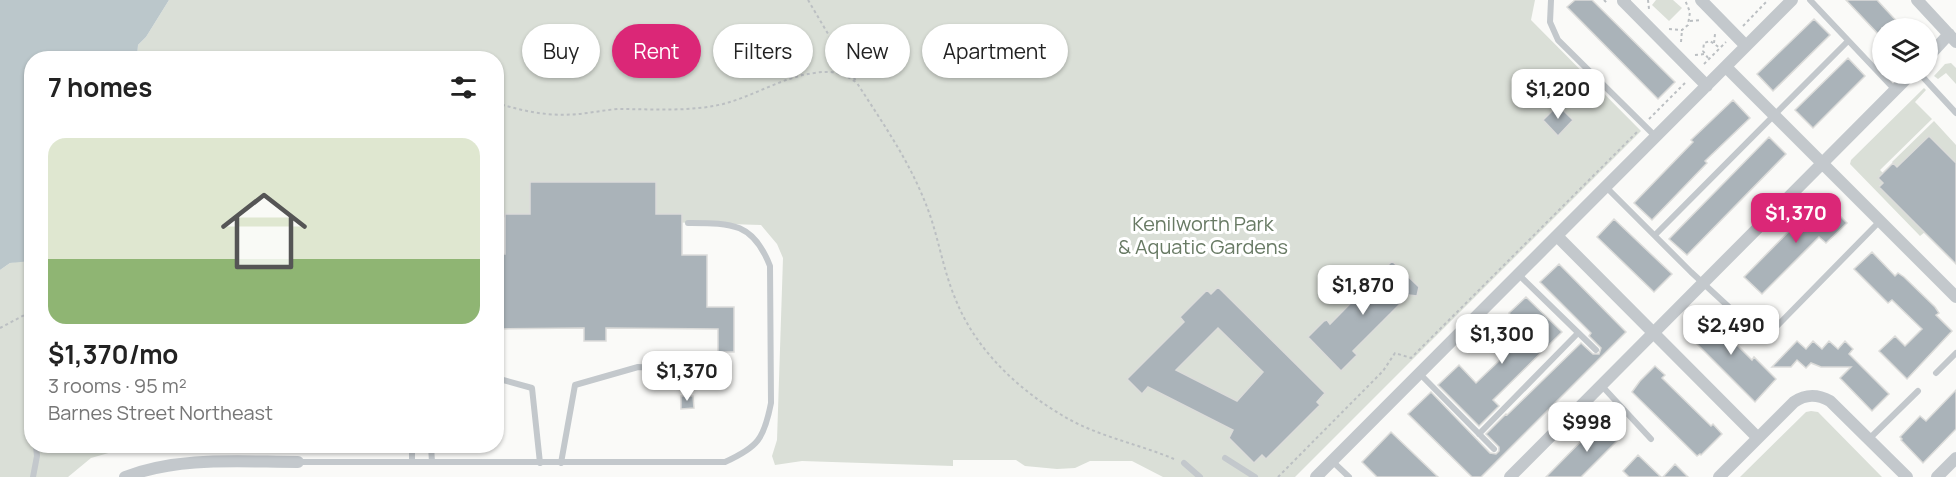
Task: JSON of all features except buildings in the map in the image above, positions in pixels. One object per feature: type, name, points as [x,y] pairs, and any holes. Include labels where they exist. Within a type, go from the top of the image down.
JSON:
[{"type":"street","points":[[1701,0],[1746,46]]},
{"type":"street","points":[[1316,477],[1792,0]]},
{"type":"street","points":[[1917,0],[1953,38],[1938,49]]},
{"type":"street","points":[[1624,1],[1707,86]]},
{"type":"street","points":[[1726,67],[1956,297]]},
{"type":"street","points":[[1510,477],[1901,84]]},
{"type":"street","points":[[1557,236],[1758,438]]},
{"type":"street","points":[[1719,477],[1794,402],[1800,398],[1816,396],[1830,401],[1907,477]]},
{"type":"street","points":[[1937,477],[1956,458]]},
{"type":"street","points":[[125,477],[161,467],[191,463],[298,462]]},
{"type":"lane","points":[[1551,0],[1550,22],[1558,40],[1656,137]]},
{"type":"lane","points":[[1810,0],[1895,90]]},
{"type":"lane","points":[[1655,235],[1848,41]]},
{"type":"lane","points":[[1929,84],[1956,113]]},
{"type":"lane","points":[[1605,187],[1703,284],[1756,332],[1768,332],[1778,325],[1880,221]]},
{"type":"lane","points":[[298,462],[681,463],[725,462],[746,452],[760,438],[767,423],[771,403],[770,266],[757,240],[732,225],[688,223]]},
{"type":"lane","points":[[1518,274],[1596,350]]},
{"type":"lane","points":[[1479,434],[1578,333]]},
{"type":"lane","points":[[1936,373],[1956,352]]},
{"type":"lane","points":[[561,463],[575,386],[638,368],[660,368]]},
{"type":"lane","points":[[1419,373],[1494,449]]},
{"type":"lane","points":[[504,380],[532,388],[540,463]]},
{"type":"lane","points":[[1602,386],[1651,439]]},
{"type":"lane","points":[[1869,440],[1918,391]]},
{"type":"lane","points":[[33,477],[37,453]]},
{"type":"lane","points":[[412,453],[412,462]]},
{"type":"lane","points":[[431,453],[432,462]]},
{"type":"lane","points":[[1225,458],[1255,477]]},
{"type":"lane","points":[[1332,460],[1349,477]]},
{"type":"lane","points":[[1184,463],[1200,477]]},
{"type":"path","points":[[808,0],[909,166],[935,230],[955,298],[973,333],[991,356],[1009,376],[1033,396],[1078,424],[1184,463]]},
{"type":"path","points":[[1648,0],[1651,13]]},
{"type":"path","points":[[1664,27],[1682,30],[1689,25],[1690,12],[1684,0]]},
{"type":"path","points":[[1743,26],[1768,0]]},
{"type":"path","points":[[1690,21],[1706,22]]},
{"type":"path","points":[[1714,30],[1714,43]]},
{"type":"path","points":[[1699,69],[1730,39]]},
{"type":"path","points":[[1709,59],[1702,47],[1708,41],[1720,48]]},
{"type":"path","points":[[504,105],[551,115],[603,110],[699,108],[745,98],[801,75],[831,72],[843,74],[857,83]]},
{"type":"path","points":[[1647,121],[1686,82]]},
{"type":"path","points":[[1278,477],[1383,371],[1395,353],[1411,358],[1640,129]]},
{"type":"path","points":[[0,328],[24,315]]},
{"type":"green space","name":"Kenilworth Park & Aquatic Gardens","points":[[169,0],[1535,0],[1531,20],[1641,131],[1295,477],[1163,477],[1132,461],[1090,461],[1075,468],[1057,469],[1025,466],[1016,460],[953,460],[953,466],[802,461],[775,465],[772,456],[777,440],[783,258],[777,244],[761,225],[504,217],[504,51],[138,51],[138,45],[146,37]]},
{"type":"green space","points":[[1656,0],[1673,0],[1682,8],[1669,21],[1652,5]]},
{"type":"green space","points":[[1951,63],[1956,68],[1956,84],[1946,73],[1938,79],[1938,72],[1945,64]]},
{"type":"green space","points":[[1924,88],[1926,90],[1915,102],[1932,119],[1880,170],[1883,173],[1883,183],[1879,186],[1925,232],[1920,236],[1850,164],[1851,160]]},
{"type":"green space","points":[[1934,121],[1956,145],[1956,163],[1929,136],[1897,167],[1892,162]]},
{"type":"green space","points":[[24,260],[24,453],[108,453],[91,458],[68,477],[0,477],[0,270],[10,263]]},
{"type":"green space","points":[[1806,412],[1818,412],[1882,477],[1740,477]]},
{"type":"shaded area","points":[[0,0],[169,0],[146,37],[138,45],[138,51],[24,51],[24,262],[10,263],[0,270]]}]
